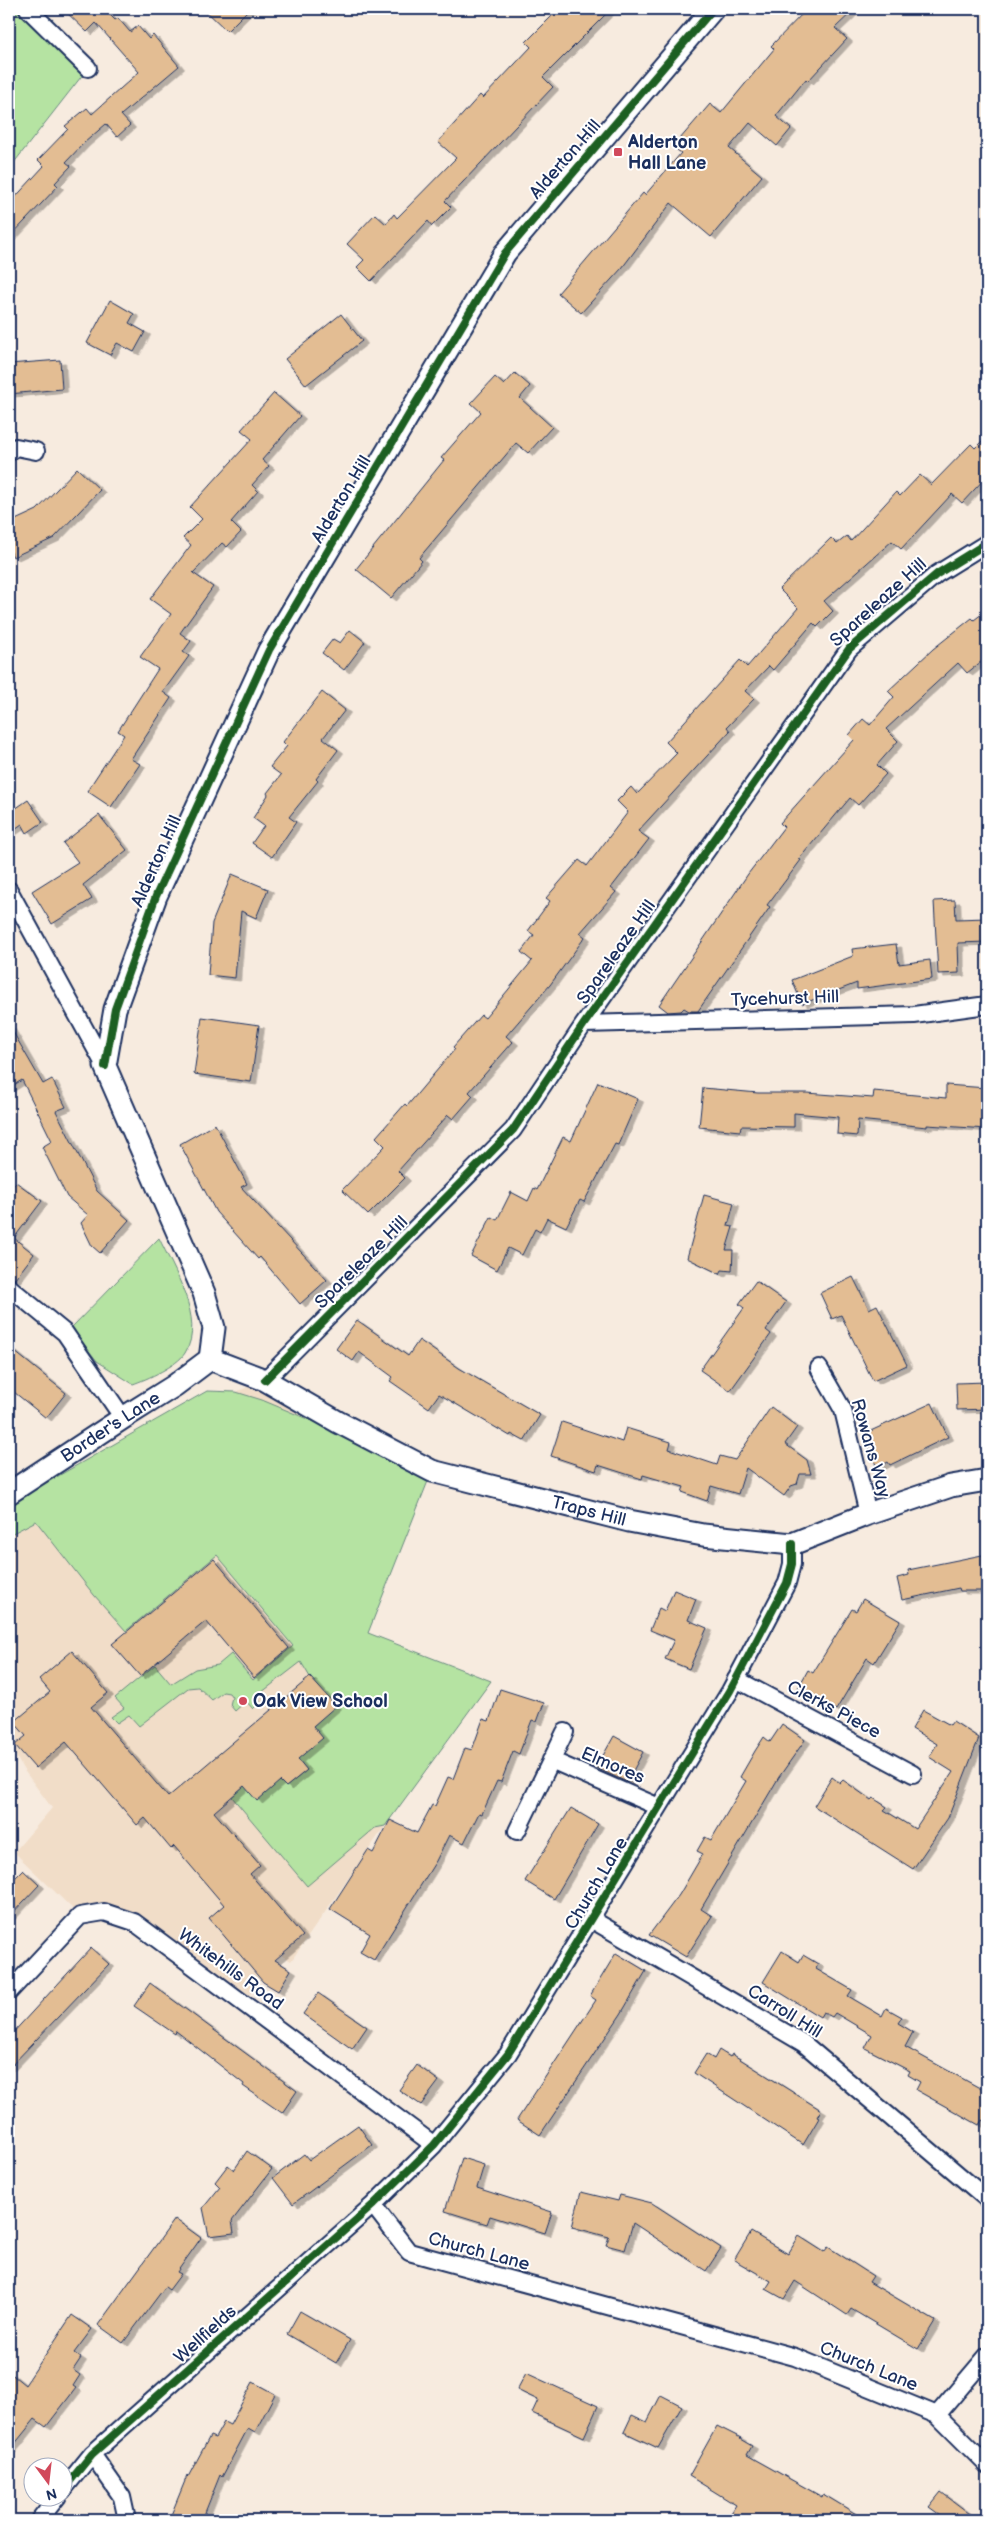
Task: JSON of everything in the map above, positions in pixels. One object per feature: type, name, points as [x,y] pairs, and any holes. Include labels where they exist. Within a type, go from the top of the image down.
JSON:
[{"type":"street","points":[[28,9],[88,68]]},
{"type":"street","name":"Alderton Hill","points":[[105,1066],[115,1009],[156,896],[269,650],[505,253],[713,9]]},
{"type":"street","points":[[9,452],[16,446],[36,451]]},
{"type":"street","name":"Spareleaze Hill","points":[[264,1380],[514,1130],[584,1024],[849,649],[937,574],[987,544]]},
{"type":"street","points":[[9,890],[105,1066],[204,1293],[214,1328],[210,1359]]},
{"type":"street","name":"Tycehurst Hill","points":[[584,1024],[914,1015],[987,1006]]},
{"type":"street","points":[[9,1287],[65,1333],[122,1418]]},
{"type":"street","name":"Traps Hill","points":[[210,1359],[264,1380],[338,1422],[432,1471],[629,1521],[703,1535],[792,1544],[868,1514],[951,1486],[987,1480]]},
{"type":"street","name":"Border's Lane","points":[[9,1493],[174,1386],[210,1359]]},
{"type":"street","name":"Rowans Way","points":[[819,1368],[843,1410],[868,1514]]},
{"type":"street","name":"Church Lane","points":[[792,1544],[792,1564],[787,1583],[736,1679],[508,2054],[434,2145],[373,2205],[409,2252],[795,2357],[937,2415],[987,2465]]},
{"type":"street","name":"Clerks Piece","points":[[736,1679],[913,1774]]},
{"type":"street","name":"Elmores","points":[[517,1832],[565,1732]]},
{"type":"street","name":"Elmores","points":[[551,1760],[659,1807]]},
{"type":"street","name":"Whitehills Road","points":[[9,1992],[80,1916],[104,1912],[134,1922],[434,2145]]},
{"type":"street","name":"Carroll Hill","points":[[591,1919],[803,2043],[987,2199]]},
{"type":"street","name":"Wellfields","points":[[72,2479],[92,2454],[373,2205]]},
{"type":"street","points":[[937,2415],[987,2356]]},
{"type":"street","points":[[92,2454],[122,2497],[127,2520]]},
{"type":"street","points":[[39,2520],[50,2506]]},
{"type":"shaded area","name":"Oak View School","points":[[265,1380],[432,1471],[368,1633],[491,1681],[385,1826],[291,1961],[279,1954],[243,2003],[135,1922],[80,1916],[14,1852],[52,1808],[23,1769],[12,1749],[9,1721],[9,1504],[207,1391],[236,1392]]},
{"type":"green space","points":[[9,9],[28,9],[88,68],[9,169]]},
{"type":"green space","points":[[159,1238],[179,1279],[190,1310],[192,1325],[190,1340],[185,1353],[175,1363],[133,1384],[97,1361],[71,1328]]},
{"type":"green space","points":[[207,1391],[236,1392],[262,1400],[432,1471],[368,1633],[491,1681],[385,1826],[375,1828],[307,1886],[232,1797],[244,1786],[280,1781],[286,1787],[307,1770],[298,1759],[313,1726],[335,1706],[310,1677],[301,1662],[257,1696],[260,1702],[253,1709],[246,1701],[235,1711],[230,1705],[232,1697],[229,1693],[223,1692],[212,1700],[198,1687],[188,1688],[139,1726],[129,1715],[117,1723],[111,1717],[124,1708],[115,1698],[155,1665],[171,1684],[195,1669],[218,1665],[231,1654],[253,1680],[293,1646],[217,1555],[126,1631],[94,1595],[36,1521],[9,1535],[9,1504]]},
{"type":"building","points":[[63,9],[110,9],[107,12],[115,20],[118,18],[130,32],[138,26],[149,39],[153,35],[179,66],[121,115],[130,125],[117,137],[106,124],[84,143],[66,162],[71,166],[55,183],[58,186],[9,238],[9,204],[44,166],[38,160],[68,129],[65,126],[87,108],[92,114],[139,72],[96,23],[87,32]]},
{"type":"building","points":[[204,9],[249,9],[227,31]]},
{"type":"building","points":[[559,9],[611,9],[543,77],[553,87],[445,201],[451,207],[432,226],[428,221],[371,281],[357,267],[364,260],[347,244],[375,214],[386,224],[394,214],[397,218],[456,158],[438,142],[480,95],[483,98],[531,47],[526,42]]},
{"type":"building","points":[[807,9],[855,9],[835,28],[847,39],[808,81],[806,79],[776,116],[791,129],[777,146],[750,123],[729,148],[762,176],[711,237],[671,203],[622,268],[581,313],[558,293],[643,193],[645,195],[681,153],[673,147],[710,104],[721,113],[774,49],[771,46]]},
{"type":"building","points":[[110,300],[134,314],[129,323],[145,332],[134,352],[117,343],[110,355],[87,343]]},
{"type":"building","points":[[341,314],[362,341],[306,385],[285,359]]},
{"type":"building","points":[[60,360],[62,389],[9,394],[9,364]]},
{"type":"building","points":[[515,373],[530,386],[520,398],[552,427],[528,453],[516,443],[419,558],[422,561],[391,598],[356,569],[444,460],[441,458],[481,412],[471,403],[495,377],[504,385]]},
{"type":"building","points":[[274,393],[300,416],[262,460],[269,466],[252,485],[258,491],[231,522],[241,532],[227,547],[222,543],[193,573],[213,587],[180,633],[191,641],[183,652],[189,656],[163,692],[171,698],[131,759],[140,764],[111,807],[87,791],[124,735],[118,731],[158,669],[140,657],[171,614],[150,599],[191,545],[183,538],[202,519],[190,507],[252,439],[241,430]]},
{"type":"building","points":[[987,436],[987,476],[962,503],[952,494],[901,549],[892,541],[824,601],[833,611],[817,627],[813,623],[773,670],[769,666],[745,691],[754,699],[727,727],[730,731],[638,831],[649,839],[611,888],[616,892],[580,933],[585,937],[550,985],[506,1036],[513,1042],[469,1092],[473,1096],[453,1119],[448,1115],[398,1171],[405,1178],[368,1215],[342,1190],[385,1146],[376,1137],[405,1104],[407,1106],[455,1049],[453,1047],[481,1015],[485,1018],[532,961],[521,952],[534,935],[528,931],[550,901],[546,898],[579,860],[587,866],[628,812],[617,801],[631,787],[637,794],[677,753],[666,742],[740,660],[747,667],[798,608],[779,589],[831,538],[837,544],[847,536],[851,541],[896,492],[900,496],[920,475],[931,485],[971,444],[975,448]]},
{"type":"building","points":[[77,468],[100,490],[54,538],[13,557],[9,548],[9,523],[37,510]]},
{"type":"building","points":[[987,610],[987,657],[967,673],[958,663],[886,729],[898,741],[877,765],[886,774],[858,805],[850,798],[799,859],[801,860],[767,905],[770,907],[698,1011],[689,1011],[684,1008],[681,1011],[668,1012],[659,1005],[748,874],[784,827],[780,823],[854,740],[849,735],[863,719],[870,725],[894,697],[888,691],[933,649],[972,618],[974,620]]},
{"type":"building","points":[[350,630],[365,642],[344,670],[322,653],[333,639],[340,643]]},
{"type":"building","points":[[322,692],[345,710],[323,738],[338,750],[316,779],[318,781],[289,817],[296,822],[272,857],[252,843],[264,826],[253,818],[268,795],[267,793],[281,775],[270,767],[287,746],[283,742]]},
{"type":"building","points":[[28,800],[43,822],[27,833],[22,824],[9,833],[9,813]]},
{"type":"building","points":[[99,815],[127,850],[83,885],[92,899],[52,924],[32,891],[78,862],[63,843]]},
{"type":"building","points":[[232,874],[268,889],[256,918],[241,911],[235,978],[208,975],[212,923]]},
{"type":"building","points":[[955,900],[956,919],[987,918],[987,942],[958,943],[959,973],[938,974],[934,901]]},
{"type":"building","points":[[896,944],[899,964],[930,960],[932,979],[857,989],[857,983],[802,1004],[792,980],[853,956],[852,949]]},
{"type":"building","points":[[202,1017],[259,1025],[251,1082],[194,1074]]},
{"type":"building","points":[[9,1025],[43,1084],[52,1079],[66,1107],[56,1111],[97,1191],[129,1220],[100,1253],[92,1246],[81,1223],[88,1215],[67,1197],[42,1147],[52,1141],[22,1080],[9,1088]]},
{"type":"building","points":[[598,1082],[638,1099],[618,1145],[615,1144],[584,1202],[580,1200],[566,1227],[547,1218],[540,1232],[535,1229],[522,1255],[508,1248],[497,1270],[471,1256],[491,1217],[497,1220],[511,1192],[528,1201],[534,1188],[537,1190],[563,1137],[571,1141]]},
{"type":"building","points":[[946,1085],[987,1088],[987,1129],[927,1125],[927,1127],[858,1120],[857,1136],[837,1134],[838,1117],[794,1113],[794,1127],[741,1126],[740,1131],[699,1127],[703,1088],[758,1093],[807,1093],[873,1098],[874,1091],[946,1098]]},
{"type":"building","points":[[215,1124],[247,1184],[241,1187],[327,1280],[300,1304],[260,1257],[258,1259],[216,1212],[180,1144]]},
{"type":"building","points":[[16,1182],[42,1201],[14,1238],[34,1254],[15,1279],[9,1277],[9,1191]]},
{"type":"building","points":[[704,1195],[734,1203],[728,1226],[733,1227],[726,1250],[733,1250],[732,1271],[722,1270],[720,1274],[687,1258]]},
{"type":"building","points":[[853,1277],[869,1309],[877,1305],[907,1365],[873,1381],[841,1315],[832,1319],[820,1293]]},
{"type":"building","points":[[756,1281],[786,1302],[766,1330],[771,1334],[730,1391],[700,1370],[744,1308],[739,1304]]},
{"type":"building","points":[[357,1320],[408,1356],[419,1340],[459,1368],[540,1415],[524,1441],[511,1434],[510,1436],[439,1394],[429,1408],[390,1381],[393,1377],[359,1352],[353,1361],[336,1349]]},
{"type":"building","points":[[9,1347],[66,1393],[46,1418],[9,1388]]},
{"type":"building","points":[[987,1382],[987,1409],[957,1410],[956,1383]]},
{"type":"building","points":[[932,1403],[948,1437],[890,1465],[888,1462],[877,1468],[864,1434]]},
{"type":"building","points":[[771,1407],[797,1427],[785,1444],[807,1460],[811,1474],[800,1474],[797,1484],[791,1486],[784,1496],[746,1468],[738,1494],[711,1486],[707,1501],[682,1492],[684,1487],[643,1475],[642,1479],[598,1465],[596,1471],[551,1456],[562,1422],[622,1442],[626,1428],[671,1442],[669,1449],[717,1465],[720,1456],[735,1460]]},
{"type":"building","points":[[987,1554],[987,1591],[960,1591],[959,1588],[902,1600],[897,1578],[909,1575],[908,1570]]},
{"type":"building","points":[[214,1559],[289,1648],[254,1678],[206,1621],[140,1676],[112,1644]]},
{"type":"building","points":[[674,1590],[696,1599],[688,1620],[707,1628],[689,1669],[665,1659],[674,1640],[650,1630],[659,1608],[665,1611]]},
{"type":"building","points":[[863,1599],[900,1621],[874,1663],[867,1658],[836,1710],[798,1688],[808,1670],[813,1673],[852,1609],[856,1611]]},
{"type":"building","points":[[72,1651],[108,1693],[91,1707],[168,1797],[310,1677],[336,1706],[313,1726],[323,1738],[298,1759],[307,1770],[286,1787],[280,1781],[257,1801],[244,1786],[214,1812],[260,1865],[250,1874],[303,1936],[275,1960],[291,1970],[278,1991],[263,1982],[209,1918],[224,1905],[174,1846],[171,1849],[145,1818],[137,1825],[66,1742],[35,1768],[15,1745],[26,1736],[14,1722],[50,1692],[39,1679]]},
{"type":"building","points":[[500,1689],[544,1703],[537,1722],[532,1720],[519,1754],[513,1751],[501,1782],[497,1781],[482,1814],[479,1813],[464,1843],[449,1835],[436,1861],[374,1960],[360,1952],[370,1934],[330,1909],[368,1850],[373,1853],[390,1820],[417,1833],[432,1805],[435,1806],[448,1777],[453,1779],[465,1748],[472,1750],[483,1719],[489,1721]]},
{"type":"building","points":[[923,1710],[950,1725],[953,1721],[979,1738],[948,1818],[913,1869],[814,1806],[832,1777],[840,1783],[843,1780],[871,1800],[873,1798],[887,1807],[884,1810],[915,1829],[953,1772],[929,1757],[937,1744],[912,1729]]},
{"type":"building","points":[[782,1724],[805,1740],[779,1777],[701,1909],[712,1916],[686,1957],[649,1935],[679,1895],[703,1854],[697,1851],[705,1837],[711,1840],[746,1781],[740,1777],[755,1751],[764,1737],[770,1742]]},
{"type":"building","points":[[614,1736],[643,1752],[627,1782],[596,1768]]},
{"type":"building","points":[[571,1808],[598,1824],[554,1899],[525,1881]]},
{"type":"building","points":[[23,1870],[39,1885],[9,1917],[9,1884]]},
{"type":"building","points":[[91,1948],[109,1964],[9,2068],[9,2037]]},
{"type":"building","points":[[782,1951],[799,1962],[803,1955],[818,1964],[816,1969],[852,1990],[848,1996],[882,2016],[886,2008],[902,2017],[898,2023],[913,2032],[905,2047],[987,2092],[987,2123],[982,2120],[979,2125],[916,2090],[920,2082],[908,2075],[910,2071],[865,2048],[872,2035],[835,2013],[832,2017],[823,2012],[820,2017],[763,1982]]},
{"type":"building","points":[[616,1953],[646,1971],[621,2014],[540,2135],[517,2120],[596,2000],[590,1996]]},
{"type":"building","points":[[150,1983],[297,2091],[282,2113],[243,2086],[244,2084],[176,2031],[175,2034],[134,2006]]},
{"type":"building","points":[[318,1993],[367,2027],[352,2049],[303,2014]]},
{"type":"building","points":[[719,2050],[730,2057],[732,2054],[821,2110],[817,2117],[819,2118],[803,2145],[694,2073],[706,2054],[714,2059]]},
{"type":"building","points":[[417,2065],[439,2081],[421,2105],[399,2090]]},
{"type":"building","points":[[358,2125],[372,2145],[293,2204],[273,2178],[304,2154],[309,2160]]},
{"type":"building","points":[[247,2151],[272,2169],[232,2221],[234,2233],[209,2236],[203,2208],[220,2187],[215,2182],[228,2165],[234,2170]]},
{"type":"building","points":[[462,2158],[484,2165],[477,2188],[552,2212],[545,2233],[490,2216],[487,2224],[445,2211]]},
{"type":"building","points":[[581,2192],[618,2201],[620,2195],[652,2203],[721,2248],[706,2271],[633,2223],[625,2250],[606,2245],[609,2237],[572,2227]]},
{"type":"building","points":[[175,2219],[201,2238],[177,2272],[181,2274],[169,2290],[165,2287],[123,2343],[98,2325]]},
{"type":"building","points":[[751,2232],[788,2254],[799,2236],[824,2252],[828,2247],[873,2276],[869,2282],[935,2321],[918,2349],[851,2309],[847,2315],[795,2281],[784,2299],[766,2289],[771,2281],[734,2260]]},
{"type":"building","points":[[300,2311],[350,2340],[336,2363],[287,2334]]},
{"type":"building","points":[[72,2315],[92,2329],[74,2353],[81,2358],[73,2370],[80,2375],[73,2386],[76,2388],[46,2427],[35,2419],[9,2451],[9,2372],[25,2385]]},
{"type":"building","points":[[526,2373],[598,2406],[584,2437],[532,2413],[538,2400],[517,2390]]},
{"type":"building","points":[[253,2382],[275,2394],[255,2432],[248,2428],[222,2477],[220,2475],[202,2520],[169,2520],[187,2476],[210,2436],[215,2438],[224,2422],[230,2425]]},
{"type":"building","points":[[661,2395],[682,2406],[658,2448],[624,2432],[632,2415],[647,2422]]},
{"type":"building","points":[[717,2426],[752,2446],[747,2455],[822,2497],[823,2494],[866,2520],[727,2520],[736,2505],[689,2476]]},
{"type":"building","points":[[941,2492],[978,2520],[947,2520],[929,2507]]},
{"type":"cycle path","points":[[105,1066],[115,1009],[156,896],[269,650],[505,253],[713,9]]},
{"type":"cycle path","points":[[265,1380],[513,1130],[584,1024],[849,649],[937,574],[987,543]]},
{"type":"cycle path","points":[[72,2479],[92,2454],[373,2205],[434,2145],[508,2054],[730,1691],[787,1583],[792,1564],[792,1544]]},
{"type":"place","name":"Alderton Hall Lane","points":[[618,152]]},
{"type":"place","name":"Oak View School","points":[[243,1701]]}]
